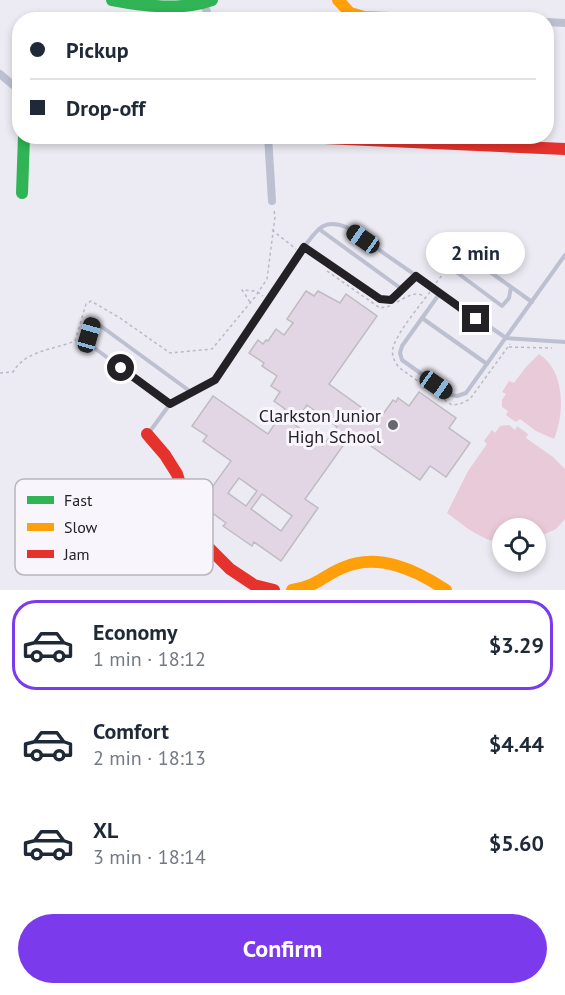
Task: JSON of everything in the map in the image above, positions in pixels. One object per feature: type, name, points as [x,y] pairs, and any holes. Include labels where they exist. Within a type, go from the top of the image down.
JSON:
[{"type":"street","points":[[112,0],[156,5],[208,2]]},
{"type":"street","points":[[338,0],[349,12]]},
{"type":"street","points":[[0,74],[12,84]]},
{"type":"street","points":[[22,193],[24,144]]},
{"type":"street","points":[[268,144],[272,201]]},
{"type":"street","points":[[474,144],[565,149]]},
{"type":"street","points":[[147,434],[165,455],[179,479]]},
{"type":"street","points":[[213,552],[230,569],[254,585],[274,590]]},
{"type":"street","points":[[292,590],[313,586],[342,568],[365,561],[393,564],[419,574],[446,590]]},
{"type":"lane","points":[[147,434],[170,404],[215,380],[304,247],[319,229],[329,223],[346,227],[506,338],[565,342]]},
{"type":"lane","points":[[319,229],[403,290]]},
{"type":"lane","points":[[304,247],[380,299],[391,300],[416,276]]},
{"type":"lane","points":[[511,287],[508,298],[502,306],[444,263],[455,248],[511,287],[532,302]]},
{"type":"lane","points":[[440,293],[402,346],[400,353],[406,364],[451,395],[457,396],[466,393],[565,255]]},
{"type":"lane","points":[[422,318],[487,364]]},
{"type":"lane","points":[[170,404],[88,344],[92,323],[98,324],[191,392]]},
{"type":"path","points":[[0,373],[13,372],[22,359],[32,357],[39,351],[75,341],[83,309],[88,302],[96,303],[165,351],[173,354],[212,350],[250,303],[268,274],[275,217],[272,201]]},
{"type":"path","points":[[448,267],[396,339],[392,349],[396,365],[452,405],[460,404],[475,394],[512,340]]},
{"type":"path","points":[[250,303],[242,290],[258,292],[268,300]]},
{"type":"path","points":[[508,347],[555,348]]},
{"type":"shaded area","points":[[539,354],[548,361],[558,381],[561,405],[554,439],[536,431],[520,419],[516,422],[506,415],[508,411],[502,407],[502,400],[506,394],[502,392],[509,381],[514,383]]},
{"type":"shaded area","points":[[509,425],[515,430],[517,426],[528,434],[526,438],[553,457],[565,469],[565,519],[556,529],[546,534],[546,518],[492,518],[492,540],[480,536],[447,513],[468,471],[487,444],[484,441],[492,430],[495,433],[500,426]]},
{"type":"building","name":"Clarkston Junior High School","points":[[306,291],[314,296],[318,291],[340,303],[346,294],[377,316],[329,384],[379,420],[393,400],[396,402],[398,398],[409,406],[419,392],[456,418],[449,428],[470,443],[446,477],[430,466],[420,480],[352,433],[305,499],[318,508],[281,561],[254,542],[252,546],[223,526],[226,523],[213,514],[213,486],[231,461],[203,441],[207,436],[192,426],[213,396],[268,434],[285,409],[274,401],[280,392],[271,386],[277,376],[249,353],[258,340],[263,344],[266,340],[268,341],[276,329],[284,335],[293,323],[287,319]],"holes":[[[307,405],[337,427],[323,446],[294,424]],[[239,478],[257,491],[246,506],[228,493]],[[262,494],[292,516],[281,531],[251,509]]]},
{"type":"traffic: fast","points":[[112,0],[150,6],[188,5],[212,0]]},
{"type":"traffic: fast","points":[[22,193],[24,144]]},
{"type":"traffic: slow","points":[[338,0],[349,12]]},
{"type":"traffic: slow","points":[[292,590],[314,584],[342,568],[369,562],[409,570],[446,590]]},
{"type":"traffic: jam","points":[[456,144],[565,149]]},
{"type":"traffic: jam","points":[[147,434],[165,455],[179,479]]},
{"type":"traffic: jam","points":[[213,552],[230,569],[254,585],[274,590]]},
{"type":"place","name":"Clarkston Junior High School","points":[[393,425]]},
{"type":"route","points":[[121,368],[170,404],[215,380],[304,247],[380,299],[391,300],[416,276],[476,319]]}]
